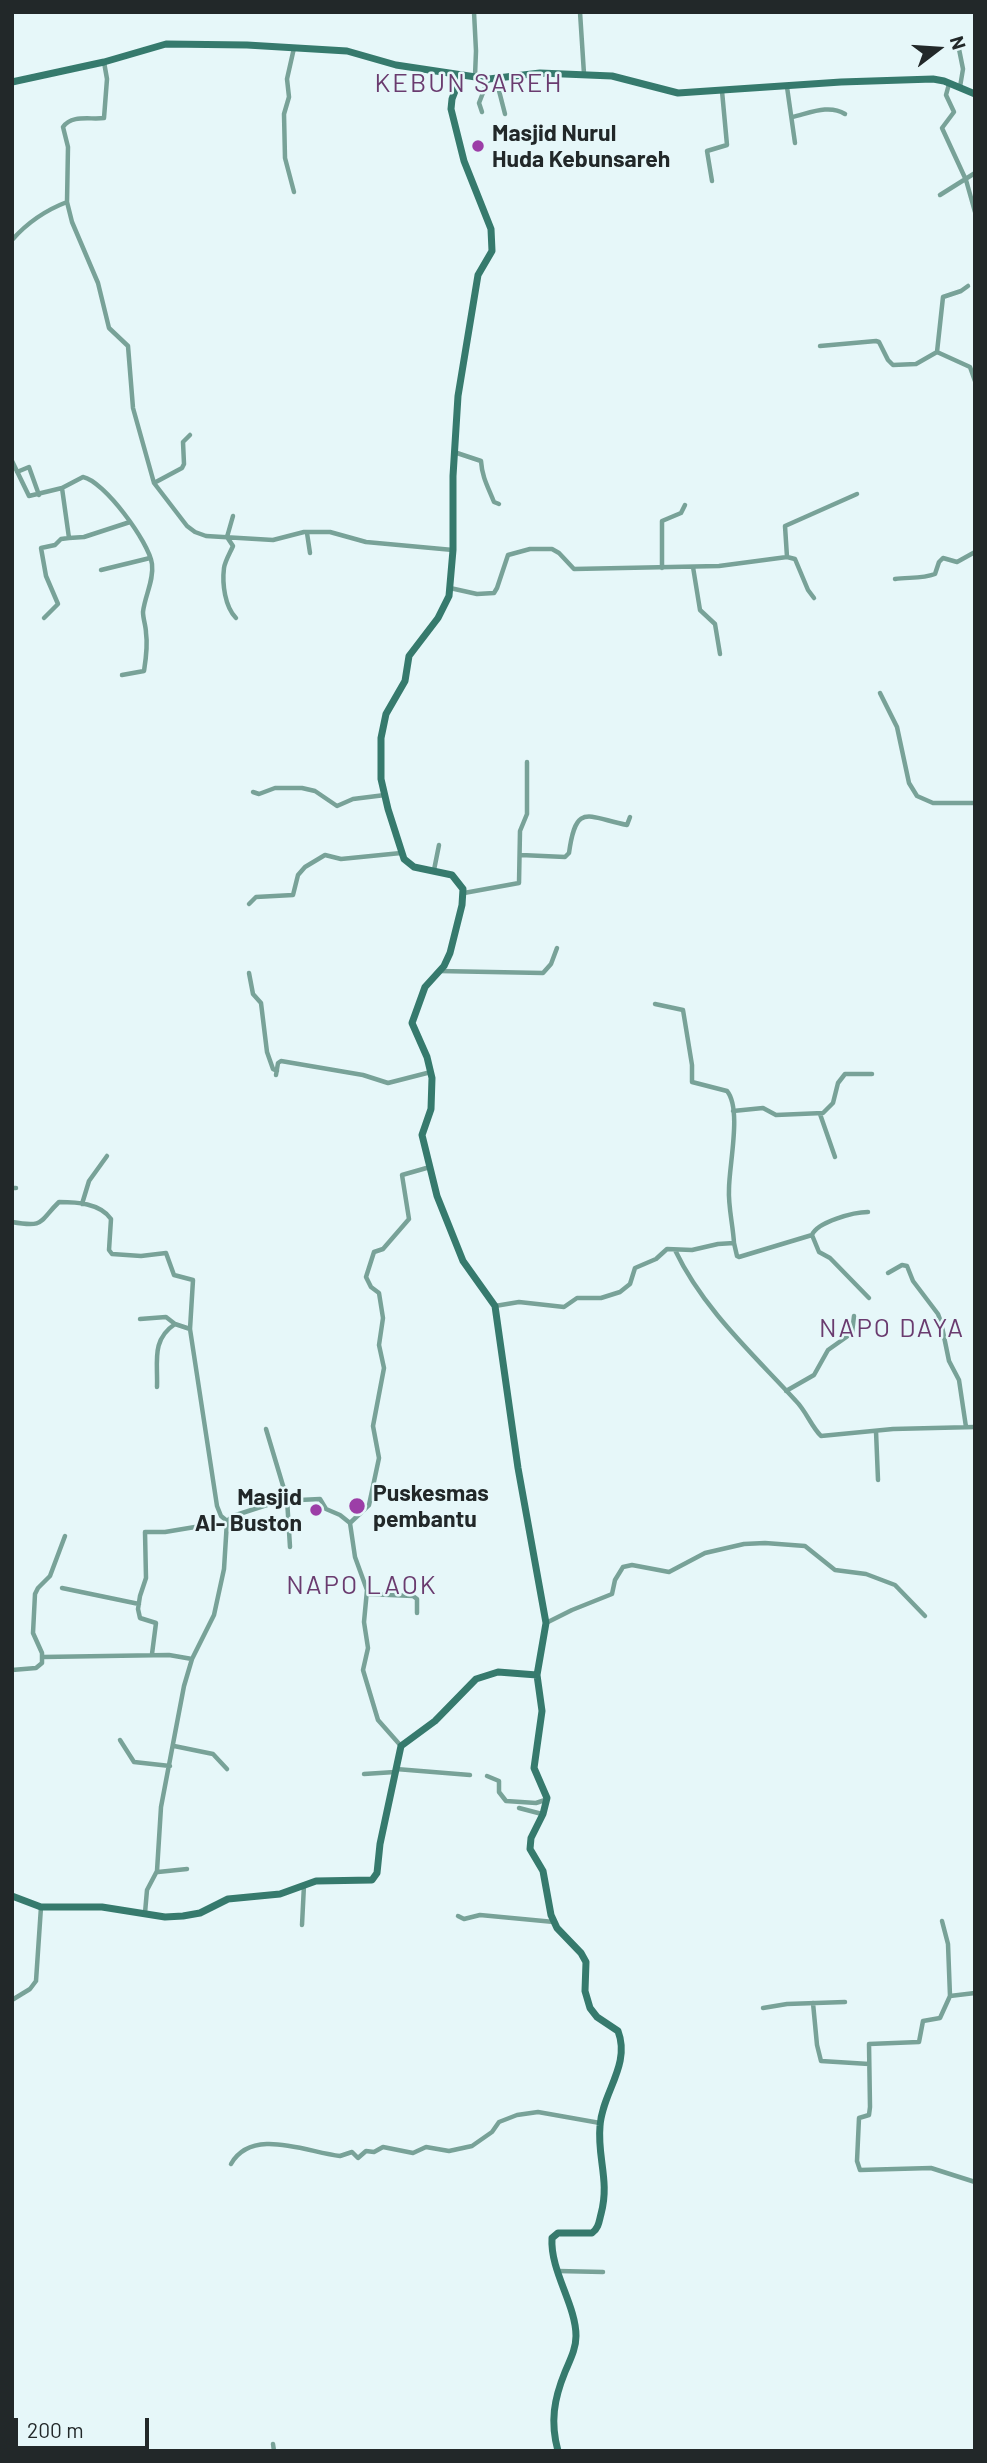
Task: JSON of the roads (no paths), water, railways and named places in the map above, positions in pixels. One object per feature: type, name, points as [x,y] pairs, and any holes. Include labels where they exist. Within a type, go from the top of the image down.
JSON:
[{"type":"street","points":[[580,12],[584,75]]},
{"type":"street","points":[[475,77],[476,13]]},
{"type":"street","points":[[957,39],[963,69],[960,87]]},
{"type":"street","points":[[12,82],[104,62],[166,44],[347,51],[396,65],[492,79],[540,73],[612,76],[678,93],[933,79],[949,82],[975,93]]},
{"type":"street","points":[[294,48],[287,79],[289,97],[284,114],[284,151],[295,192]]},
{"type":"street","points":[[104,62],[107,79],[104,118],[79,118],[68,121],[64,127],[68,147],[66,202],[80,245],[98,283],[109,328],[128,346],[132,408],[154,483],[187,526],[206,536],[273,540],[307,533],[330,532],[366,541],[453,550]]},
{"type":"street","points":[[461,75],[451,109],[464,161],[487,215],[492,246],[490,255],[478,275],[458,396],[454,452],[453,550],[449,591],[438,618],[411,653],[405,681],[386,714],[381,738],[381,779],[401,853],[410,865],[452,875],[460,883],[464,894],[450,953],[425,987],[412,1019],[431,1072],[433,1090],[422,1136],[437,1196],[463,1261],[495,1306],[518,1468],[547,1623],[537,1675],[542,1711],[534,1768],[546,1800],[530,1843],[531,1852],[545,1875],[554,1922],[583,1956],[586,1968],[585,1991],[590,2008],[597,2017],[618,2031],[622,2041],[621,2060],[600,2123],[606,2186],[598,2227],[592,2232],[553,2234],[551,2244],[561,2288],[574,2320],[576,2334],[575,2349],[555,2402],[553,2424],[558,2451]]},
{"type":"street","points":[[482,112],[479,103],[492,79]]},
{"type":"street","points":[[492,79],[505,114]]},
{"type":"street","points":[[949,82],[946,96],[954,112],[942,128],[966,180],[975,212]]},
{"type":"street","points":[[787,87],[795,143]]},
{"type":"street","points":[[712,181],[707,151],[727,145],[722,90]]},
{"type":"street","points":[[792,117],[826,109],[839,110],[845,114]]},
{"type":"street","points":[[940,195],[975,173]]},
{"type":"street","points":[[12,240],[51,208],[66,202]]},
{"type":"street","points":[[937,352],[943,297],[961,292],[968,286]]},
{"type":"street","points":[[820,346],[876,341],[893,365],[916,364],[937,352]]},
{"type":"street","points":[[937,352],[970,367],[975,382]]},
{"type":"street","points":[[154,483],[182,468],[183,442],[190,435]]},
{"type":"street","points":[[454,452],[481,461],[482,479],[492,500],[499,504]]},
{"type":"street","points":[[12,461],[31,496],[62,488],[83,477],[89,478],[113,499],[136,528],[150,558],[152,578],[143,614],[147,647],[144,671],[122,675]]},
{"type":"street","points":[[17,472],[29,467],[39,495]]},
{"type":"street","points":[[62,488],[69,538]]},
{"type":"street","points":[[787,558],[785,526],[857,494]]},
{"type":"street","points":[[662,568],[662,522],[681,513],[685,505]]},
{"type":"street","points":[[233,516],[227,537],[233,546],[224,567],[226,599],[236,618]]},
{"type":"street","points":[[44,618],[58,604],[46,576],[41,548],[55,545],[61,539],[84,537],[130,522]]},
{"type":"street","points":[[307,533],[310,553]]},
{"type":"street","points":[[449,591],[494,593],[508,555],[545,548],[555,551],[574,569],[719,566],[795,559],[814,598]]},
{"type":"street","points":[[895,579],[909,580],[931,576],[935,574],[943,558],[957,562],[975,552]]},
{"type":"street","points":[[101,570],[150,558]]},
{"type":"street","points":[[693,566],[700,610],[715,624],[720,654]]},
{"type":"street","points":[[880,693],[897,727],[909,783],[917,796],[933,803],[975,803]]},
{"type":"street","points":[[464,894],[497,885],[519,883],[520,831],[527,814],[527,762]]},
{"type":"street","points":[[253,792],[259,794],[275,788],[302,788],[314,791],[337,806],[353,799],[386,794]]},
{"type":"street","points":[[521,855],[565,857],[569,853],[576,823],[581,818],[589,816],[627,825],[630,817]]},
{"type":"street","points":[[434,870],[439,845]]},
{"type":"street","points":[[248,904],[256,897],[293,895],[298,875],[305,867],[325,855],[341,859],[401,853]]},
{"type":"street","points":[[438,971],[544,973],[557,948]]},
{"type":"street","points":[[249,972],[253,994],[261,1003],[267,1052],[276,1073],[281,1061],[363,1075],[388,1083],[431,1072]]},
{"type":"street","points":[[655,1004],[684,1010],[692,1082],[729,1093],[733,1111],[728,1190],[737,1256],[812,1235],[818,1226],[868,1212]]},
{"type":"street","points":[[733,1111],[763,1108],[776,1115],[820,1114],[833,1103],[838,1083],[845,1074],[872,1074]]},
{"type":"street","points":[[820,1114],[835,1157]]},
{"type":"street","points":[[82,1204],[89,1181],[107,1156]]},
{"type":"street","points":[[350,1523],[369,1505],[379,1458],[373,1426],[383,1372],[379,1345],[383,1318],[379,1293],[371,1287],[366,1277],[374,1252],[383,1249],[409,1219],[402,1175],[430,1167]]},
{"type":"street","points":[[12,1222],[39,1222],[47,1219],[59,1202],[101,1209],[111,1219],[109,1250],[112,1254],[141,1256],[166,1253],[174,1275],[193,1280],[190,1329],[217,1506],[227,1524],[224,1569],[214,1615],[192,1658],[184,1685],[161,1807],[157,1872],[147,1891],[145,1913]]},
{"type":"street","points":[[812,1235],[819,1252],[830,1258],[869,1298]]},
{"type":"street","points":[[495,1306],[519,1302],[564,1307],[577,1298],[613,1295],[630,1284],[635,1268],[656,1259],[667,1249],[692,1250],[734,1243]]},
{"type":"street","points":[[676,1250],[699,1293],[754,1358],[808,1415],[821,1436],[975,1427]]},
{"type":"street","points":[[888,1273],[907,1265],[913,1281],[938,1314],[944,1330],[949,1361],[959,1380],[966,1427]]},
{"type":"street","points":[[786,1391],[814,1375],[828,1350],[852,1333],[854,1316]]},
{"type":"street","points":[[140,1319],[166,1317],[175,1324],[190,1329]]},
{"type":"street","points":[[157,1387],[157,1345],[163,1334],[175,1324]]},
{"type":"street","points":[[265,1429],[287,1499],[290,1547]]},
{"type":"street","points":[[876,1431],[878,1480]]},
{"type":"street","points":[[152,1654],[156,1623],[140,1618],[139,1604],[146,1578],[145,1532],[227,1524],[239,1513],[287,1499],[321,1499],[326,1509],[350,1523],[355,1557],[366,1594],[368,1648],[363,1670],[379,1720],[401,1746]]},
{"type":"street","points":[[12,1670],[38,1667],[43,1657],[33,1633],[35,1594],[50,1576],[65,1536]]},
{"type":"street","points":[[547,1623],[582,1605],[612,1594],[615,1580],[623,1567],[632,1565],[669,1572],[705,1553],[760,1542],[805,1546],[835,1570],[872,1576],[895,1585],[925,1616]]},
{"type":"street","points":[[62,1588],[139,1604]]},
{"type":"street","points":[[366,1594],[415,1596],[417,1613]]},
{"type":"street","points":[[43,1657],[152,1654],[192,1658]]},
{"type":"street","points":[[12,1896],[41,1907],[103,1907],[165,1917],[197,1914],[226,1899],[280,1894],[322,1880],[362,1882],[376,1877],[401,1746],[435,1721],[476,1679],[498,1672],[537,1675]]},
{"type":"street","points":[[120,1741],[134,1762],[170,1766]]},
{"type":"street","points":[[174,1746],[214,1754],[227,1769]]},
{"type":"street","points":[[365,1774],[396,1771],[470,1775]]},
{"type":"street","points":[[487,1776],[499,1781],[499,1793],[506,1801],[536,1803],[546,1800]]},
{"type":"street","points":[[519,1808],[543,1814]]},
{"type":"street","points":[[157,1872],[187,1869]]},
{"type":"street","points":[[302,1925],[304,1885]]},
{"type":"street","points":[[12,2000],[30,1989],[36,1981],[41,1907]]},
{"type":"street","points":[[458,1916],[464,1919],[480,1915],[554,1922]]},
{"type":"street","points":[[942,1922],[948,1944],[950,1996],[940,2018],[923,2021],[920,2041],[870,2043],[871,2104],[869,2115],[859,2118],[858,2161],[860,2170],[931,2168],[975,2182]]},
{"type":"street","points":[[950,1996],[975,1993]]},
{"type":"street","points":[[813,2003],[821,2061],[869,2064]]},
{"type":"street","points":[[763,2008],[845,2003]]},
{"type":"street","points":[[231,2164],[242,2150],[263,2143],[340,2156],[352,2152],[357,2158],[366,2151],[374,2152],[383,2147],[414,2153],[428,2147],[449,2151],[475,2145],[501,2121],[535,2112],[600,2123]]},
{"type":"street","points":[[558,2271],[603,2272]]},
{"type":"place","name":"Masjid Nurul Huda Kebunsareh","points":[[478,146]]},
{"type":"place","name":"Puskesmas pembantu","points":[[357,1506]]},
{"type":"place","name":"Masjid Al- Buston","points":[[316,1510]]},
{"type":"district","name":"KEBUN SAREH","points":[[469,83]]},
{"type":"district","name":"NAPO DAYA","points":[[892,1328]]},
{"type":"district","name":"NAPO LAOK","points":[[362,1585]]}]
